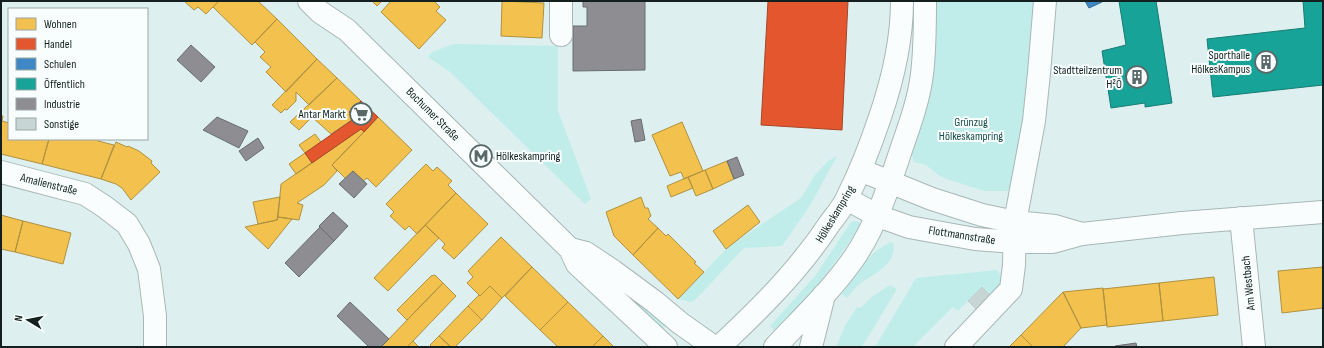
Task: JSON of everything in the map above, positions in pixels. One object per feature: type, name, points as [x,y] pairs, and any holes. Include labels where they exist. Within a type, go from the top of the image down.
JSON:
[{"type":"street","name":"Bochumer Straße","points":[[309,1],[320,12],[347,30],[570,249],[577,264],[666,347]]},
{"type":"street","name":"Bochumer Straße","points":[[332,1],[347,30]]},
{"type":"street","points":[[561,1],[561,35]]},
{"type":"street","name":"Hölkeskampring","points":[[719,347],[786,281],[816,245],[847,199],[871,144],[893,72],[899,42],[902,1]]},
{"type":"street","points":[[775,347],[824,295],[854,258],[878,216],[909,126],[922,74],[925,38],[925,1]]},
{"type":"street","points":[[956,347],[1011,289],[1014,265],[1014,232],[1034,121],[1041,59],[1044,1]]},
{"type":"street","name":"Flottmannstraße","points":[[860,170],[932,199],[982,215],[1014,232]]},
{"type":"street","name":"Amalienstraße","points":[[1,172],[85,194],[106,207],[127,224],[139,244],[149,269],[155,316],[155,347]]},
{"type":"street","name":"Flottmannstraße","points":[[847,199],[878,216],[910,227],[975,239],[1055,226],[1082,234],[1182,223],[1323,212]]},
{"type":"street","name":"Am Westbach","points":[[1241,218],[1254,347]]},
{"type":"street","name":"Bochumer Straße","points":[[570,249],[586,253],[613,271],[655,302],[680,323],[714,347]]},
{"type":"street","points":[[811,347],[824,295]]},
{"type":"green space","name":"Grünzug Hölkeskampring","points":[[935,1],[1038,1],[1019,167],[1008,191],[985,191],[975,188],[944,178],[926,165],[914,162],[910,148]]},
{"type":"green space","points":[[454,44],[558,46],[558,111],[591,199],[585,204],[450,72],[428,57],[432,52]]},
{"type":"green space","points":[[837,156],[811,204],[782,246],[744,248],[696,299],[691,302],[678,299],[729,246],[801,198],[815,175],[828,161]]},
{"type":"green space","points":[[851,222],[859,222],[860,226],[841,254],[821,281],[775,331],[770,326],[815,276]]},
{"type":"green space","points":[[891,242],[893,243],[894,250],[888,263],[858,286],[847,298],[842,294],[863,264],[875,252]]},
{"type":"green space","points":[[997,270],[1001,277],[1001,284],[994,299],[982,287],[958,311],[953,307],[913,347],[875,347],[916,278]]},
{"type":"green space","points":[[608,279],[667,324],[660,331]]},
{"type":"green space","points":[[890,285],[897,289],[862,347],[836,347],[846,324],[857,307],[860,308],[873,296]]},
{"type":"building: Wohnen","points":[[184,1],[219,1],[206,14],[198,7],[194,10]]},
{"type":"building: Wohnen","points":[[219,1],[258,1],[277,19],[252,45],[213,7]]},
{"type":"building: Wohnen","points":[[372,1],[382,1],[377,6]]},
{"type":"building: Wohnen","points":[[391,1],[434,1],[440,7],[436,11],[446,20],[419,49],[381,12]]},
{"type":"building: Wohnen","points":[[502,1],[544,3],[542,38],[501,36]]},
{"type":"building: Wohnen","points":[[277,19],[317,59],[286,92],[266,72],[271,67],[260,57],[265,52],[255,42]]},
{"type":"building: Wohnen","points":[[317,59],[337,78],[309,105],[296,92],[296,101],[287,110],[285,109],[281,113],[272,105]]},
{"type":"building: Wohnen","points":[[337,78],[361,101],[349,112],[355,118],[331,134],[312,117],[299,130],[290,122]]},
{"type":"building: Wohnen","points":[[1,116],[3,116],[2,121],[8,123],[8,140],[49,140],[42,164],[1,154]]},
{"type":"building: Wohnen","points":[[378,117],[412,150],[376,187],[367,178],[363,181],[353,171],[346,179],[332,165]]},
{"type":"building: Wohnen","points":[[682,122],[703,171],[684,179],[681,172],[670,176],[652,135]]},
{"type":"building: Wohnen","points":[[361,129],[364,132],[332,165],[337,171],[324,185],[297,203],[303,205],[299,220],[278,217],[281,184]]},
{"type":"building: Wohnen","points":[[315,134],[321,142],[305,153],[299,145]]},
{"type":"building: Wohnen","points":[[49,140],[98,140],[114,145],[101,179],[42,164]]},
{"type":"building: Wohnen","points":[[116,142],[139,151],[152,161],[151,163],[160,172],[131,200],[122,188],[116,184],[101,179]]},
{"type":"building: Wohnen","points":[[305,153],[312,163],[296,174],[289,164]]},
{"type":"building: Wohnen","points":[[727,161],[734,179],[713,189],[705,170]]},
{"type":"building: Wohnen","points":[[426,164],[433,171],[437,167],[452,181],[448,185],[456,193],[417,234],[409,226],[405,230],[390,216],[394,212],[386,204]]},
{"type":"building: Wohnen","points":[[705,170],[713,189],[696,196],[688,177]]},
{"type":"building: Wohnen","points":[[688,177],[693,188],[671,197],[667,186]]},
{"type":"building: Wohnen","points":[[456,193],[488,224],[454,259],[442,248],[445,244],[425,225]]},
{"type":"building: Wohnen","points":[[280,197],[277,220],[258,224],[253,202]]},
{"type":"building: Wohnen","points":[[641,197],[645,208],[648,208],[651,216],[648,219],[658,228],[633,255],[614,236],[606,212]]},
{"type":"building: Wohnen","points":[[748,205],[760,222],[726,249],[713,231]]},
{"type":"building: Wohnen","points":[[1,215],[23,221],[15,252],[1,249]]},
{"type":"building: Wohnen","points":[[278,217],[292,219],[268,249],[245,227],[277,220]]},
{"type":"building: Wohnen","points":[[23,221],[71,233],[63,264],[15,252]]},
{"type":"building: Wohnen","points":[[425,225],[439,238],[388,291],[374,278]]},
{"type":"building: Wohnen","points":[[658,228],[666,236],[668,234],[704,272],[678,299],[633,255]]},
{"type":"building: Wohnen","points":[[501,237],[532,267],[502,298],[490,286],[480,296],[467,283],[473,277],[468,271]]},
{"type":"building: Wohnen","points":[[532,267],[568,302],[540,330],[505,296]]},
{"type":"building: Wohnen","points":[[1323,267],[1323,308],[1282,313],[1278,271]]},
{"type":"building: Wohnen","points":[[435,275],[443,283],[407,320],[397,310],[431,276]]},
{"type":"building: Wohnen","points":[[1214,277],[1218,315],[1163,321],[1159,283]]},
{"type":"building: Wohnen","points":[[443,283],[456,296],[413,341],[407,347],[381,347]]},
{"type":"building: Wohnen","points":[[1159,283],[1163,321],[1107,327],[1103,289]]},
{"type":"building: Wohnen","points":[[490,286],[502,298],[482,320],[468,306]]},
{"type":"building: Wohnen","points":[[1103,288],[1107,325],[1081,328],[1063,292]]},
{"type":"building: Wohnen","points":[[1063,292],[1081,328],[1063,347],[1033,347],[1021,335]]},
{"type":"building: Wohnen","points":[[568,302],[603,336],[592,347],[558,347],[540,330]]},
{"type":"building: Wohnen","points":[[468,306],[482,320],[455,347],[451,347],[439,336]]},
{"type":"building: Wohnen","points":[[1021,335],[1033,347],[1009,347]]},
{"type":"building: Wohnen","points":[[439,336],[451,347],[432,347],[430,345]]},
{"type":"building: Wohnen","points":[[603,336],[614,347],[592,347]]},
{"type":"building: Wohnen","points":[[413,341],[419,347],[407,347]]},
{"type":"building: Handel","points":[[768,1],[848,1],[842,130],[761,125]]},
{"type":"building: Handel","points":[[361,101],[378,117],[364,132],[361,129],[312,163],[305,153],[355,118],[349,112]]},
{"type":"building: Schulen","points":[[1085,1],[1101,1],[1102,2],[1089,8]]},
{"type":"building: Öffentlich","name":"Stadtteilzentrum H²Ö","points":[[1119,1],[1156,1],[1172,103],[1145,107],[1145,103],[1111,108],[1102,51],[1126,45]]},
{"type":"building: Öffentlich","name":"Sporthalle HölkesKampus","points":[[1303,1],[1323,1],[1323,85],[1213,97],[1207,39],[1305,28]]},
{"type":"building: Industrie","points":[[583,1],[645,1],[645,70],[573,71],[573,26],[587,26],[587,7],[583,7]]},
{"type":"building: Industrie","points":[[191,45],[215,67],[201,82],[177,60]]},
{"type":"building: Industrie","points":[[217,117],[248,131],[239,148],[203,130]]},
{"type":"building: Industrie","points":[[641,119],[645,140],[635,142],[631,121]]},
{"type":"building: Industrie","points":[[258,138],[264,148],[246,161],[239,151]]},
{"type":"building: Industrie","points":[[737,157],[744,175],[734,179],[727,161]]},
{"type":"building: Industrie","points":[[353,171],[367,184],[354,198],[339,184]]},
{"type":"building: Industrie","points":[[333,212],[348,226],[334,241],[319,226]]},
{"type":"building: Industrie","points":[[320,227],[334,241],[299,277],[285,263]]},
{"type":"building: Industrie","points":[[350,302],[389,339],[381,347],[369,347],[337,316]]},
{"type":"building: Industrie","points":[[1136,343],[1137,347],[1115,347],[1115,346]]},
{"type":"building: Sonstige","points":[[982,287],[990,295],[976,309],[968,301]]},
{"type":"place","name":"Sporthalle HölkesKampus","points":[[1266,62]]},
{"type":"place","name":"Stadtteilzentrum H²Ö","points":[[1137,77]]},
{"type":"place","name":"Antar Markt","points":[[361,114]]},
{"type":"place","name":"Hölkeskampring","points":[[481,156]]}]
